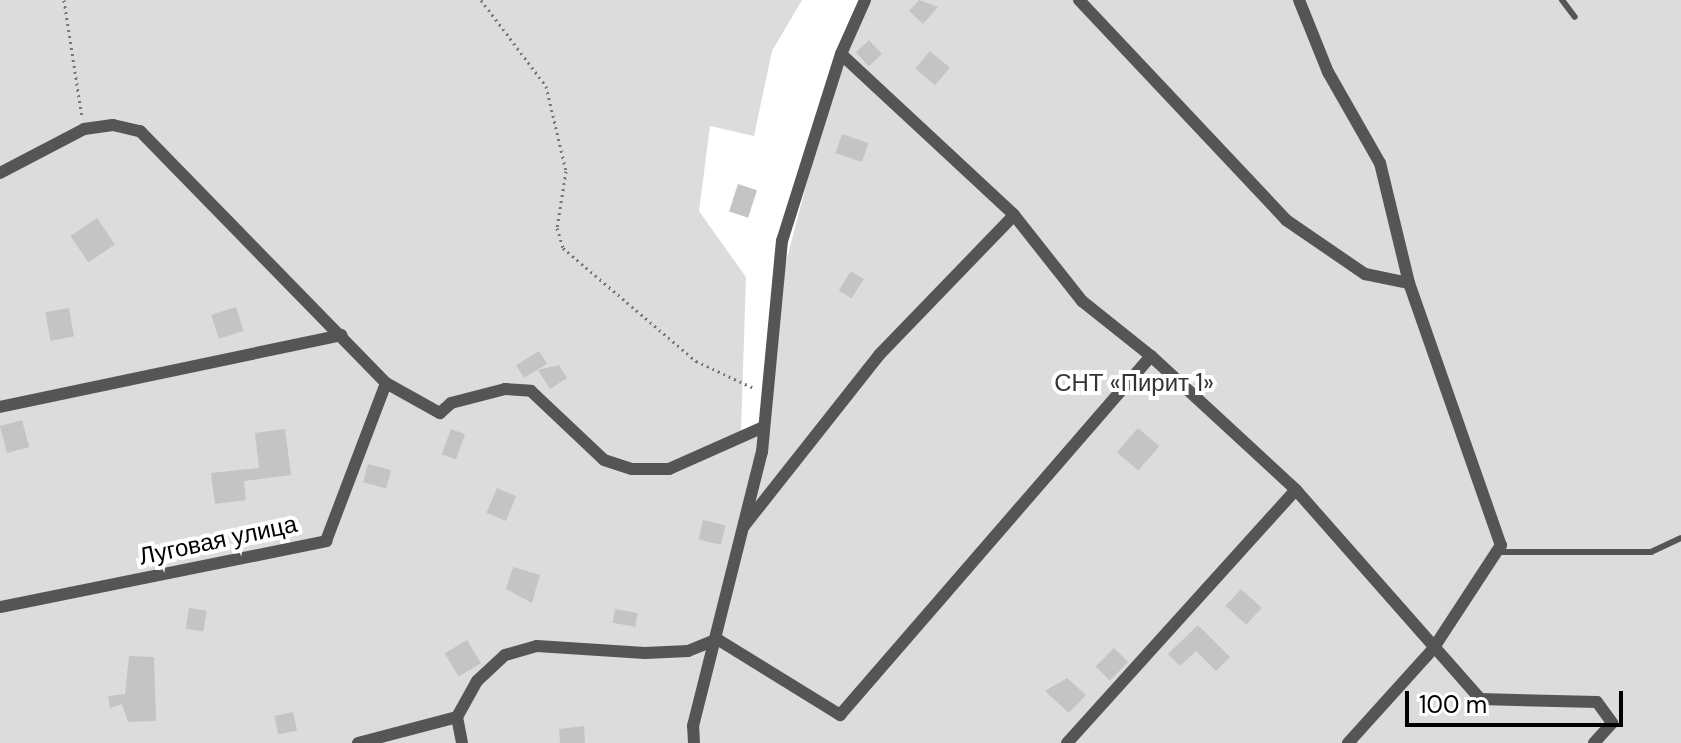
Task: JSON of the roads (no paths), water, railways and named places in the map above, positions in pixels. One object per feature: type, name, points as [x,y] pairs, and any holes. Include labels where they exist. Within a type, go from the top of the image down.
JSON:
[{"type":"street","points":[[694,743],[693,726],[717,639],[739,532],[762,452],[761,428],[782,241],[841,54],[865,0]]},
{"type":"street","points":[[1079,0],[1286,220],[1365,274],[1409,283]]},
{"type":"street","points":[[1299,0],[1328,72],[1380,163],[1409,283],[1501,545],[1433,649],[1348,743]]},
{"type":"street","points":[[841,54],[1014,215],[1082,301],[1151,356],[1296,490],[1480,699],[1597,702],[1612,723],[1594,743]]},
{"type":"street","points":[[0,173],[84,129],[113,125],[140,131],[386,383],[440,413],[451,403],[505,389],[531,391],[604,460],[632,469],[669,469],[761,428]]},
{"type":"street","points":[[739,532],[879,355],[1014,215]]},
{"type":"street","points":[[0,407],[341,335]]},
{"type":"street","points":[[717,639],[840,715],[1151,356]]},
{"type":"street","name":"Луговая улица","points":[[0,607],[326,541],[386,383]]},
{"type":"street","points":[[1067,743],[1296,490]]},
{"type":"street","points":[[462,743],[457,717],[477,681],[505,655],[537,646],[688,651],[717,639]]},
{"type":"street","points":[[358,743],[457,717]]},
{"type":"lane","points":[[1562,0],[1575,17]]},
{"type":"lane","points":[[1498,552],[1651,552],[1681,538]]},
{"type":"park label","name":"СНТ «Пирит 1»","points":[[1134,383]]}]
